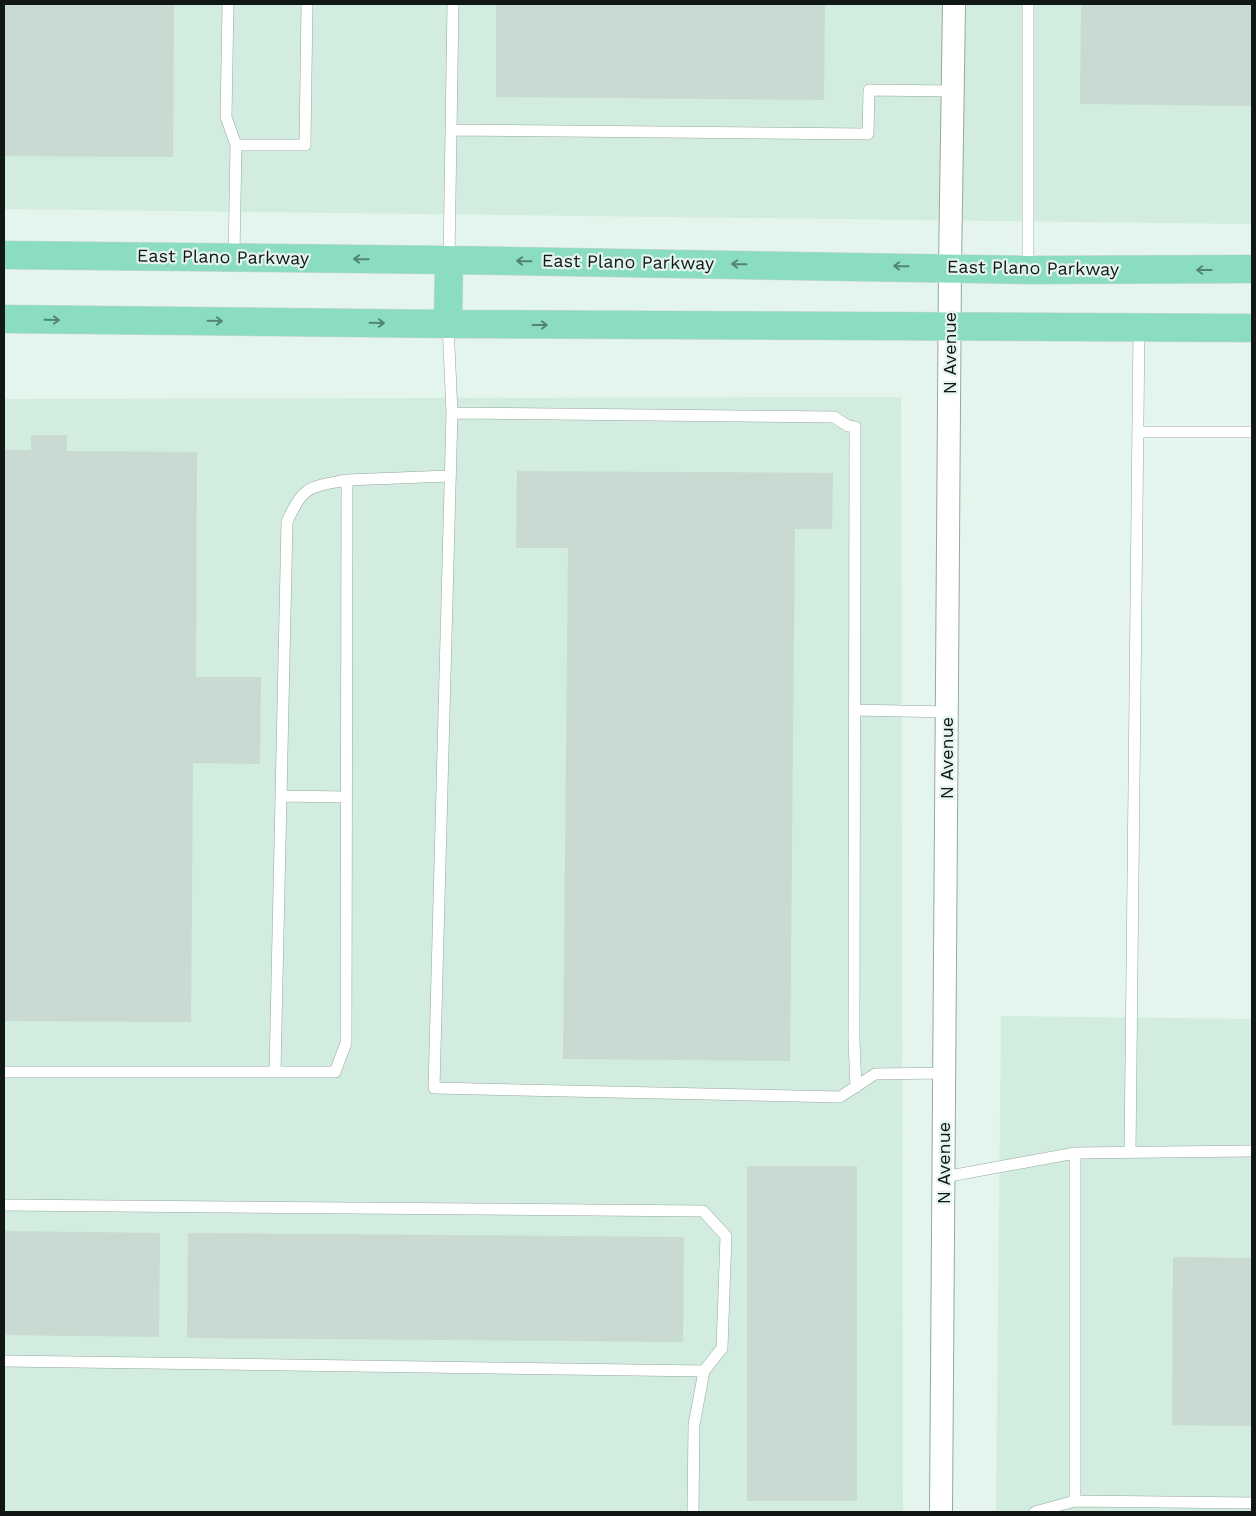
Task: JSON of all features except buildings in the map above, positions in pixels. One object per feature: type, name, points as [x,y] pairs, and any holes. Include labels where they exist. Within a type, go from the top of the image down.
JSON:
[{"type":"main road","name":"East Plano Parkway","points":[[4,255],[950,267],[1028,270],[1252,270]]},
{"type":"main road","points":[[448,324],[449,260]]},
{"type":"main road","points":[[4,319],[448,324],[1252,328]]},
{"type":"street","name":"N Avenue","points":[[941,1512],[950,267],[954,4]]},
{"type":"lane","points":[[228,4],[226,117],[236,145],[234,257]]},
{"type":"lane","points":[[236,145],[306,145],[307,4]]},
{"type":"lane","points":[[449,260],[453,4]]},
{"type":"lane","points":[[1028,4],[1028,270]]},
{"type":"lane","points":[[451,130],[868,134],[869,90],[953,91]]},
{"type":"lane","points":[[448,324],[452,413],[434,1088],[840,1097],[875,1074],[945,1073]]},
{"type":"lane","points":[[1130,1152],[1139,327]]},
{"type":"lane","points":[[452,413],[834,417],[848,426],[855,427],[854,1041],[856,1087]]},
{"type":"lane","points":[[1138,432],[1252,432]]},
{"type":"lane","points":[[275,1072],[287,522],[296,502],[311,487],[347,480],[449,476]]},
{"type":"lane","points":[[4,1072],[335,1072],[346,1043],[347,480]]},
{"type":"lane","points":[[855,710],[948,712]]},
{"type":"lane","points":[[281,796],[346,797]]},
{"type":"lane","points":[[944,1178],[1075,1153],[1252,1151]]},
{"type":"lane","points":[[1075,1153],[1075,1500]]},
{"type":"lane","points":[[4,1205],[703,1211],[726,1236],[722,1348],[704,1370],[694,1425],[693,1512]]},
{"type":"lane","points":[[4,1361],[704,1370]]},
{"type":"lane","points":[[1035,1512],[1075,1500],[1252,1503]]},
{"type":"shaded area","points":[[4,4],[1252,4],[1252,224],[4,209]]},
{"type":"shaded area","points":[[901,397],[903,1512],[4,1512],[4,399]]},
{"type":"shaded area","points":[[1001,1016],[1252,1019],[1252,1512],[996,1512]]}]
